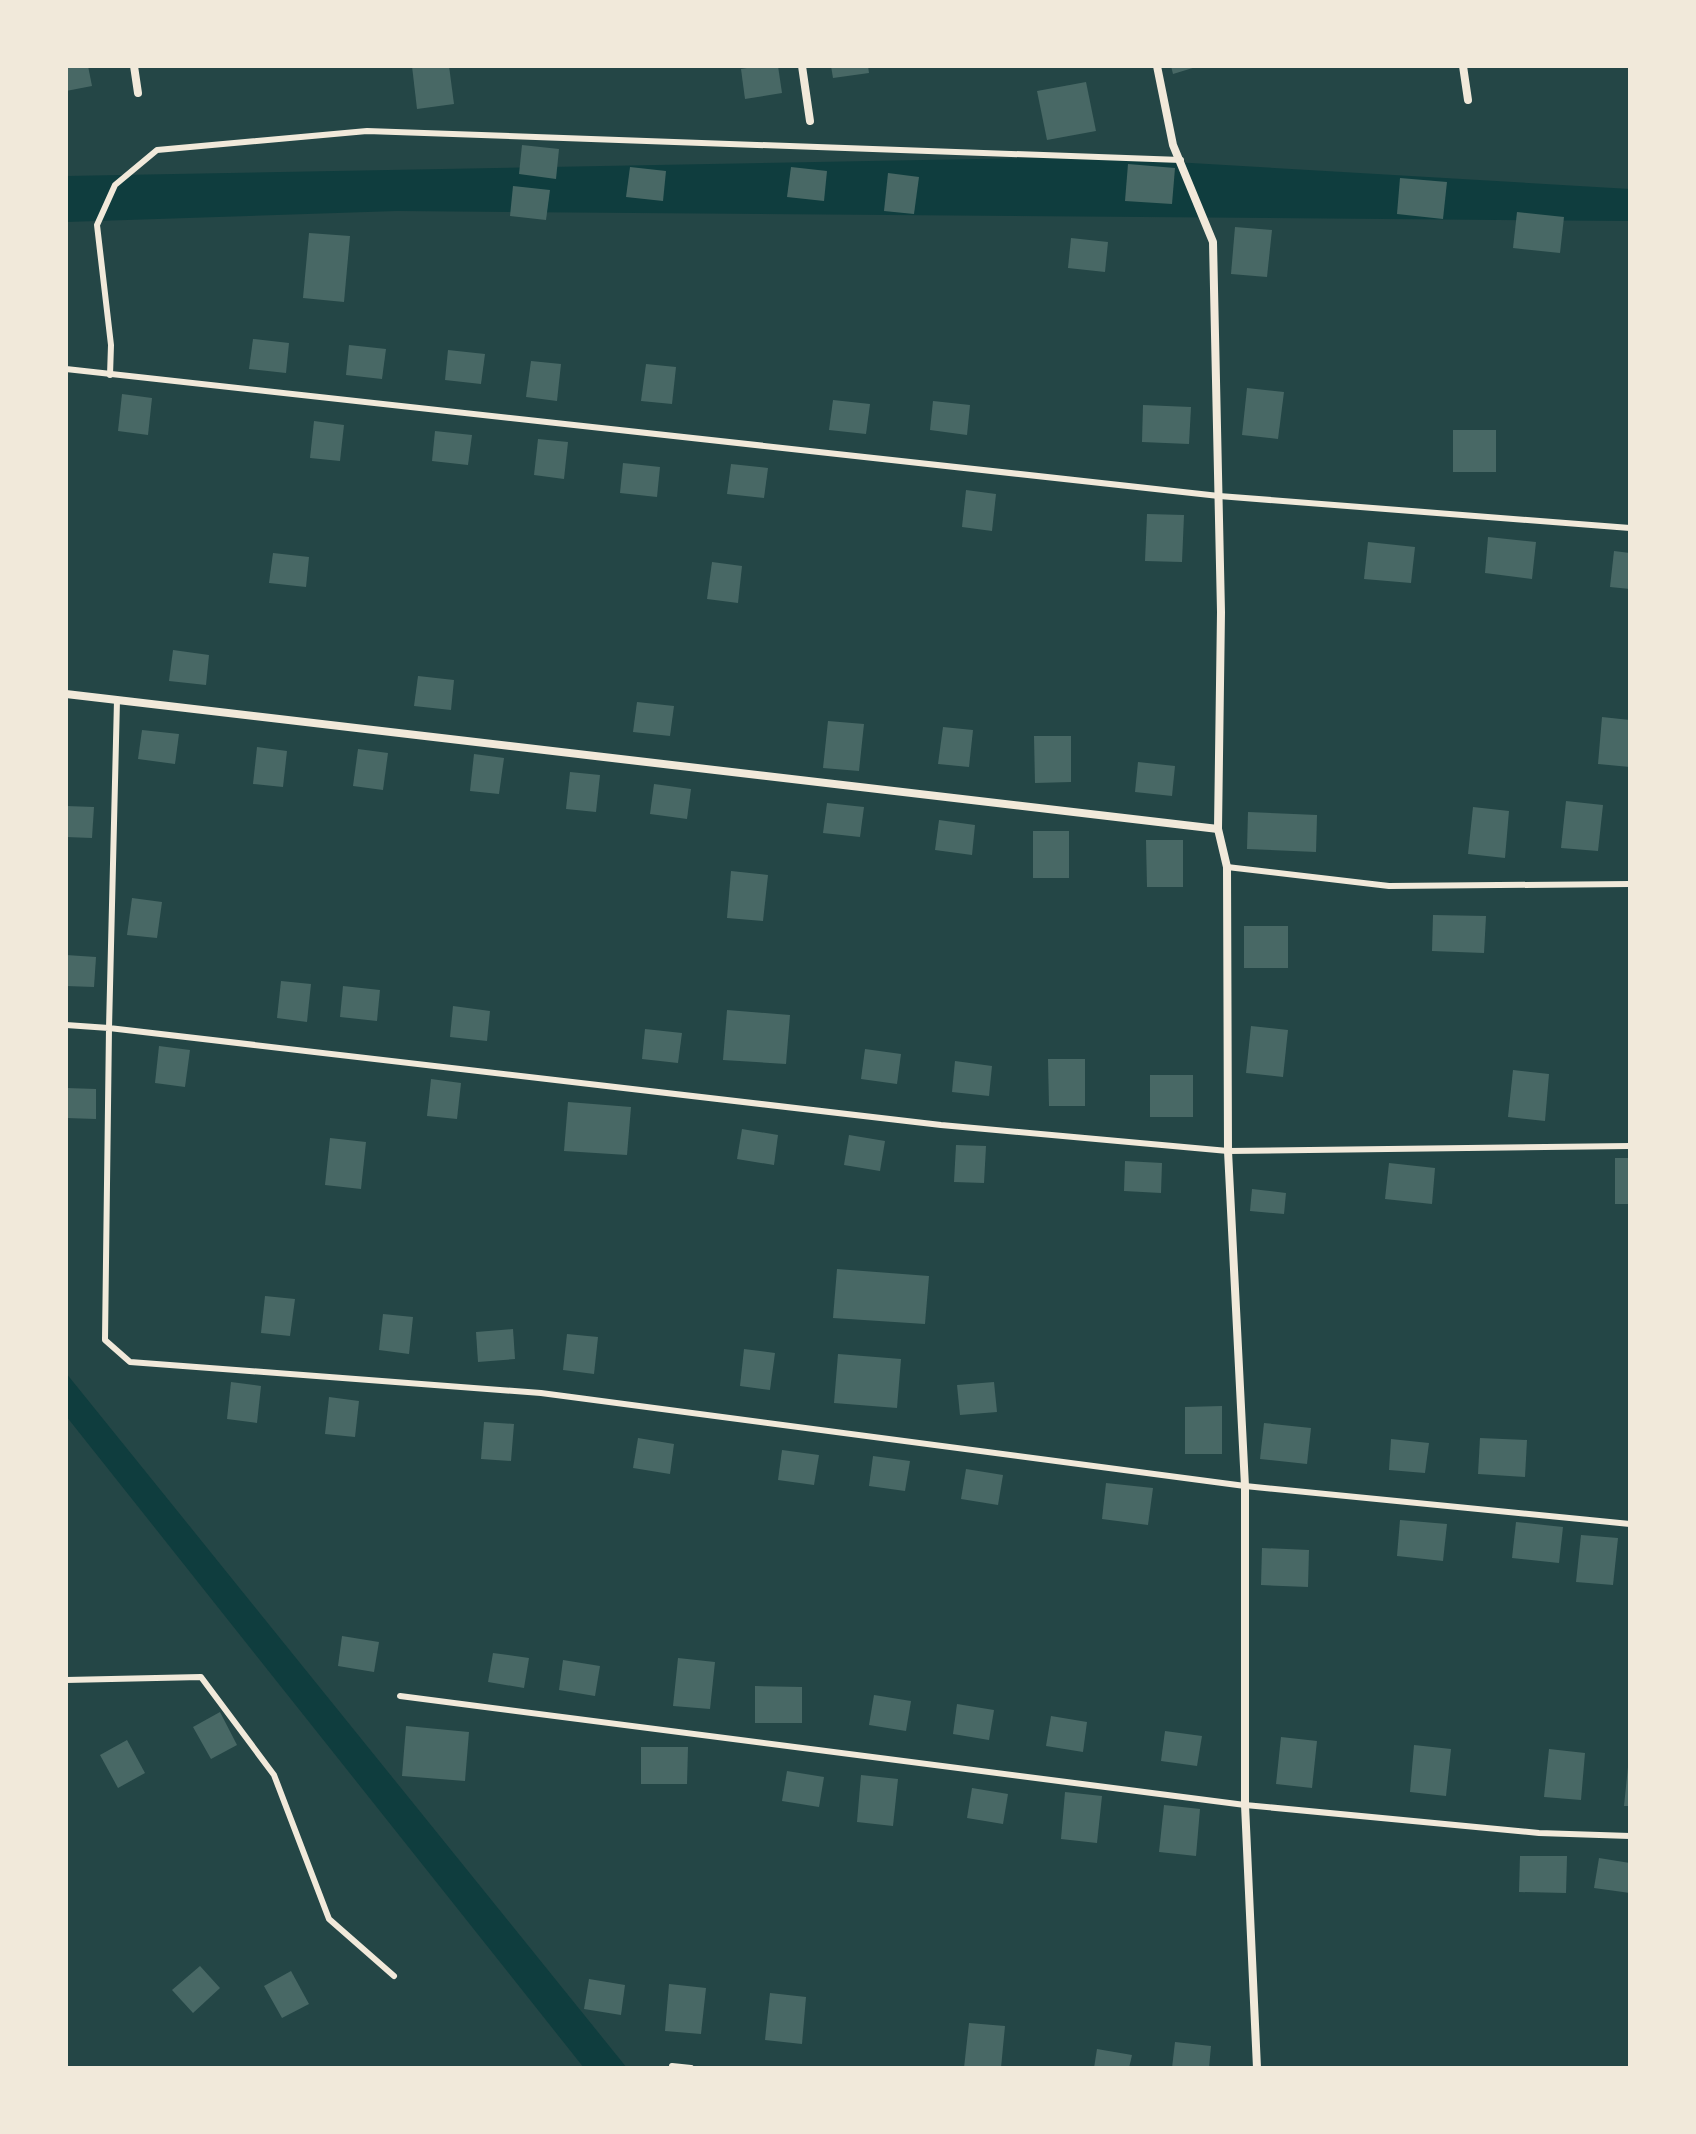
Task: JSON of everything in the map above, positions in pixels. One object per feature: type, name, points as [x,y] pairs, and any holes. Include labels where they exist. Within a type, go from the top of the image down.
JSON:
[{"type":"street","points":[[134,66],[138,93]]},
{"type":"street","points":[[802,66],[810,121]]},
{"type":"street","points":[[1157,66],[1173,145],[1213,242],[1219,496],[1218,829],[1227,867],[1228,1151],[1245,1486],[1245,1805],[1257,2068]]},
{"type":"street","points":[[1463,66],[1468,100]]},
{"type":"street","points":[[66,694],[1218,829]]},
{"type":"lane","points":[[110,375],[111,345],[97,225],[115,185],[157,150],[367,131],[1181,160]]},
{"type":"lane","points":[[66,369],[1219,496],[1630,528]]},
{"type":"lane","points":[[117,700],[105,1340],[130,1362],[541,1393],[1245,1486],[1630,1524]]},
{"type":"lane","points":[[1227,867],[1389,886],[1630,884]]},
{"type":"lane","points":[[66,1025],[941,1125],[1228,1151],[1630,1146]]},
{"type":"lane","points":[[66,1680],[201,1677],[274,1775],[329,1919],[394,1976]]},
{"type":"lane","points":[[400,1696],[1245,1805],[1539,1833],[1630,1836]]},
{"type":"lane","points":[[672,2066],[691,2068]]},
{"type":"shaded area","points":[[66,66],[1630,66],[1630,189],[1089,157],[66,176]]},
{"type":"shaded area","points":[[397,211],[1630,221],[1630,2068],[627,2068],[66,1373],[66,222]]},
{"type":"shaded area","points":[[66,1416],[584,2068],[66,2068]]},
{"type":"building","points":[[66,66],[88,66],[92,86],[66,91]]},
{"type":"building","points":[[412,66],[449,66],[454,104],[417,109]]},
{"type":"building","points":[[778,66],[782,93],[745,99],[741,69]]},
{"type":"building","points":[[831,66],[868,66],[869,73],[833,78]]},
{"type":"building","points":[[1171,66],[1196,66],[1196,67],[1173,74]]},
{"type":"building","points":[[1086,82],[1096,131],[1047,140],[1037,91]]},
{"type":"building","points":[[522,145],[559,149],[556,179],[519,174]]},
{"type":"building","points":[[1128,164],[1175,168],[1172,204],[1125,201]]},
{"type":"building","points":[[630,167],[666,171],[663,201],[626,197]]},
{"type":"building","points":[[791,167],[827,171],[824,201],[787,197]]},
{"type":"building","points":[[888,173],[919,177],[914,214],[884,211]]},
{"type":"building","points":[[1400,178],[1447,182],[1443,219],[1397,214]]},
{"type":"building","points":[[513,186],[550,190],[546,220],[510,216]]},
{"type":"building","points":[[1517,212],[1564,217],[1560,253],[1513,248]]},
{"type":"building","points":[[1235,227],[1272,230],[1267,277],[1231,274]]},
{"type":"building","points":[[309,233],[350,236],[344,302],[303,298]]},
{"type":"building","points":[[1071,238],[1108,242],[1105,272],[1068,268]]},
{"type":"building","points":[[253,339],[289,343],[286,373],[249,369]]},
{"type":"building","points":[[349,345],[386,349],[382,379],[346,375]]},
{"type":"building","points":[[448,350],[485,354],[481,384],[445,380]]},
{"type":"building","points":[[531,361],[561,364],[557,401],[526,397]]},
{"type":"building","points":[[646,364],[676,367],[672,404],[641,401]]},
{"type":"building","points":[[1247,388],[1284,392],[1278,439],[1242,435]]},
{"type":"building","points":[[122,394],[152,398],[148,435],[118,431]]},
{"type":"building","points":[[833,400],[870,404],[866,434],[829,430]]},
{"type":"building","points":[[933,401],[970,405],[967,435],[930,430]]},
{"type":"building","points":[[1143,405],[1191,407],[1189,444],[1142,442]]},
{"type":"building","points":[[314,421],[344,425],[340,461],[310,458]]},
{"type":"building","points":[[1453,430],[1496,430],[1496,472],[1453,472]]},
{"type":"building","points":[[435,431],[472,435],[468,465],[432,461]]},
{"type":"building","points":[[538,439],[568,442],[564,479],[534,475]]},
{"type":"building","points":[[623,463],[660,467],[657,497],[620,493]]},
{"type":"building","points":[[731,464],[768,468],[764,498],[727,494]]},
{"type":"building","points":[[966,490],[996,494],[992,531],[962,527]]},
{"type":"building","points":[[1147,514],[1184,515],[1182,562],[1145,561]]},
{"type":"building","points":[[1488,537],[1536,542],[1532,579],[1485,573]]},
{"type":"building","points":[[1368,542],[1415,547],[1411,583],[1364,579]]},
{"type":"building","points":[[1614,551],[1630,553],[1630,589],[1610,587]]},
{"type":"building","points":[[273,553],[309,557],[306,587],[269,583]]},
{"type":"building","points":[[712,562],[742,566],[738,603],[707,599]]},
{"type":"building","points":[[173,650],[209,655],[206,685],[169,681]]},
{"type":"building","points":[[418,676],[454,680],[451,710],[414,706]]},
{"type":"building","points":[[637,702],[674,706],[670,736],[633,732]]},
{"type":"building","points":[[1602,717],[1630,720],[1630,767],[1598,764]]},
{"type":"building","points":[[828,721],[864,724],[859,771],[823,768]]},
{"type":"building","points":[[943,727],[973,730],[969,767],[938,764]]},
{"type":"building","points":[[142,730],[179,734],[175,764],[138,759]]},
{"type":"building","points":[[1034,736],[1071,736],[1071,782],[1035,783]]},
{"type":"building","points":[[257,747],[287,751],[283,787],[253,784]]},
{"type":"building","points":[[358,749],[388,753],[383,790],[353,786]]},
{"type":"building","points":[[474,754],[504,758],[499,794],[470,791]]},
{"type":"building","points":[[1138,762],[1175,766],[1172,796],[1135,792]]},
{"type":"building","points":[[570,772],[600,775],[596,812],[566,809]]},
{"type":"building","points":[[654,784],[691,789],[687,819],[650,814]]},
{"type":"building","points":[[1566,801],[1603,805],[1598,851],[1561,848]]},
{"type":"building","points":[[827,803],[864,807],[860,837],[823,833]]},
{"type":"building","points":[[66,806],[94,807],[92,838],[66,837]]},
{"type":"building","points":[[1473,807],[1509,811],[1505,858],[1468,854]]},
{"type":"building","points":[[1248,812],[1317,815],[1316,852],[1247,849]]},
{"type":"building","points":[[939,820],[975,825],[972,855],[935,850]]},
{"type":"building","points":[[1033,831],[1069,831],[1069,878],[1033,878]]},
{"type":"building","points":[[1146,840],[1183,840],[1183,887],[1147,887]]},
{"type":"building","points":[[731,871],[768,875],[763,921],[727,918]]},
{"type":"building","points":[[132,898],[162,902],[157,938],[127,935]]},
{"type":"building","points":[[1433,915],[1486,916],[1484,953],[1432,951]]},
{"type":"building","points":[[1244,926],[1288,926],[1288,968],[1244,968]]},
{"type":"building","points":[[66,955],[96,957],[94,987],[66,986]]},
{"type":"building","points":[[281,981],[311,984],[307,1022],[277,1018]]},
{"type":"building","points":[[343,986],[380,990],[377,1021],[340,1017]]},
{"type":"building","points":[[453,1006],[490,1011],[487,1041],[450,1037]]},
{"type":"building","points":[[727,1010],[790,1015],[786,1064],[723,1060]]},
{"type":"building","points":[[1251,1026],[1288,1030],[1283,1077],[1246,1073]]},
{"type":"building","points":[[645,1029],[682,1033],[678,1063],[642,1059]]},
{"type":"building","points":[[159,1046],[190,1050],[185,1087],[155,1083]]},
{"type":"building","points":[[865,1049],[901,1054],[897,1084],[861,1079]]},
{"type":"building","points":[[1048,1059],[1085,1059],[1085,1106],[1049,1106]]},
{"type":"building","points":[[955,1061],[992,1066],[989,1096],[952,1092]]},
{"type":"building","points":[[1513,1070],[1549,1074],[1545,1121],[1508,1117]]},
{"type":"building","points":[[1150,1075],[1193,1075],[1193,1117],[1150,1117]]},
{"type":"building","points":[[431,1079],[461,1083],[457,1119],[427,1116]]},
{"type":"building","points":[[66,1088],[96,1089],[96,1119],[66,1118]]},
{"type":"building","points":[[568,1102],[631,1107],[627,1155],[564,1151]]},
{"type":"building","points":[[742,1129],[778,1135],[774,1165],[737,1159]]},
{"type":"building","points":[[849,1135],[885,1141],[880,1171],[844,1165]]},
{"type":"building","points":[[330,1138],[366,1142],[361,1189],[325,1185]]},
{"type":"building","points":[[956,1145],[986,1146],[984,1183],[954,1182]]},
{"type":"building","points":[[1615,1158],[1630,1158],[1630,1204],[1615,1204]]},
{"type":"building","points":[[1125,1161],[1162,1163],[1161,1193],[1124,1191]]},
{"type":"building","points":[[1389,1163],[1435,1168],[1432,1204],[1385,1199]]},
{"type":"building","points":[[1252,1189],[1286,1193],[1284,1214],[1250,1211]]},
{"type":"building","points":[[837,1269],[929,1276],[925,1324],[833,1318]]},
{"type":"building","points":[[265,1296],[295,1299],[290,1336],[261,1333]]},
{"type":"building","points":[[383,1314],[413,1317],[409,1354],[379,1350]]},
{"type":"building","points":[[513,1329],[515,1359],[478,1362],[476,1332]]},
{"type":"building","points":[[567,1334],[598,1337],[594,1374],[563,1370]]},
{"type":"building","points":[[744,1349],[775,1353],[770,1390],[740,1386]]},
{"type":"building","points":[[838,1354],[901,1359],[897,1408],[834,1403]]},
{"type":"building","points":[[231,1382],[261,1386],[257,1423],[227,1419]]},
{"type":"building","points":[[994,1382],[997,1412],[960,1415],[957,1385]]},
{"type":"building","points":[[329,1397],[359,1401],[355,1437],[325,1434]]},
{"type":"building","points":[[1222,1406],[1222,1454],[1185,1454],[1185,1407]]},
{"type":"building","points":[[484,1422],[514,1424],[511,1461],[481,1459]]},
{"type":"building","points":[[1264,1423],[1311,1428],[1307,1464],[1260,1459]]},
{"type":"building","points":[[638,1438],[674,1444],[670,1474],[633,1468]]},
{"type":"building","points":[[1480,1438],[1527,1440],[1525,1477],[1478,1474]]},
{"type":"building","points":[[1391,1439],[1429,1443],[1425,1473],[1389,1470]]},
{"type":"building","points":[[782,1450],[819,1455],[814,1485],[778,1480]]},
{"type":"building","points":[[873,1456],[910,1461],[905,1491],[869,1486]]},
{"type":"building","points":[[966,1469],[1003,1475],[998,1505],[961,1499]]},
{"type":"building","points":[[1106,1483],[1153,1488],[1148,1525],[1102,1519]]},
{"type":"building","points":[[1400,1520],[1447,1524],[1443,1561],[1397,1556]]},
{"type":"building","points":[[1516,1522],[1563,1527],[1559,1563],[1512,1558]]},
{"type":"building","points":[[1581,1535],[1618,1538],[1613,1585],[1576,1582]]},
{"type":"building","points":[[1262,1548],[1309,1550],[1308,1587],[1261,1585]]},
{"type":"building","points":[[342,1636],[379,1642],[374,1672],[338,1666]]},
{"type":"building","points":[[493,1653],[529,1658],[524,1688],[488,1682]]},
{"type":"building","points":[[678,1658],[715,1662],[710,1709],[673,1706]]},
{"type":"building","points":[[563,1660],[600,1666],[595,1696],[559,1690]]},
{"type":"building","points":[[755,1686],[802,1687],[802,1723],[755,1723]]},
{"type":"building","points":[[874,1695],[911,1701],[906,1731],[869,1725]]},
{"type":"building","points":[[957,1704],[994,1710],[989,1740],[953,1734]]},
{"type":"building","points":[[220,1712],[237,1745],[211,1759],[193,1727]]},
{"type":"building","points":[[1051,1716],[1087,1722],[1083,1752],[1046,1746]]},
{"type":"building","points":[[406,1726],[469,1732],[465,1781],[402,1776]]},
{"type":"building","points":[[1165,1731],[1202,1736],[1197,1766],[1161,1761]]},
{"type":"building","points":[[1281,1737],[1317,1741],[1312,1788],[1276,1784]]},
{"type":"building","points":[[127,1740],[145,1773],[118,1788],[100,1755]]},
{"type":"building","points":[[1414,1745],[1451,1749],[1446,1796],[1410,1792]]},
{"type":"building","points":[[641,1747],[688,1747],[687,1784],[641,1784]]},
{"type":"building","points":[[1549,1749],[1585,1753],[1581,1800],[1544,1797]]},
{"type":"building","points":[[1628,1767],[1630,1806],[1624,1806]]},
{"type":"building","points":[[787,1771],[824,1777],[819,1807],[782,1801]]},
{"type":"building","points":[[861,1775],[898,1779],[893,1826],[857,1822]]},
{"type":"building","points":[[972,1788],[1008,1794],[1003,1824],[967,1818]]},
{"type":"building","points":[[1065,1792],[1102,1796],[1097,1843],[1061,1839]]},
{"type":"building","points":[[1164,1805],[1200,1809],[1196,1856],[1159,1852]]},
{"type":"building","points":[[1520,1856],[1567,1856],[1566,1893],[1519,1892]]},
{"type":"building","points":[[1599,1858],[1630,1863],[1630,1893],[1594,1888]]},
{"type":"building","points":[[200,1966],[220,1988],[193,2013],[172,1990]]},
{"type":"building","points":[[291,1971],[309,2004],[282,2018],[264,1986]]},
{"type":"building","points":[[589,1979],[625,1985],[621,2015],[584,2009]]},
{"type":"building","points":[[669,1984],[706,1988],[701,2034],[665,2031]]},
{"type":"building","points":[[770,1993],[806,1997],[802,2044],[765,2040]]},
{"type":"building","points":[[969,2023],[1005,2026],[1001,2068],[964,2068]]},
{"type":"building","points":[[1175,2042],[1211,2046],[1209,2068],[1172,2068]]},
{"type":"building","points":[[1097,2049],[1132,2055],[1129,2068],[1094,2068]]}]
